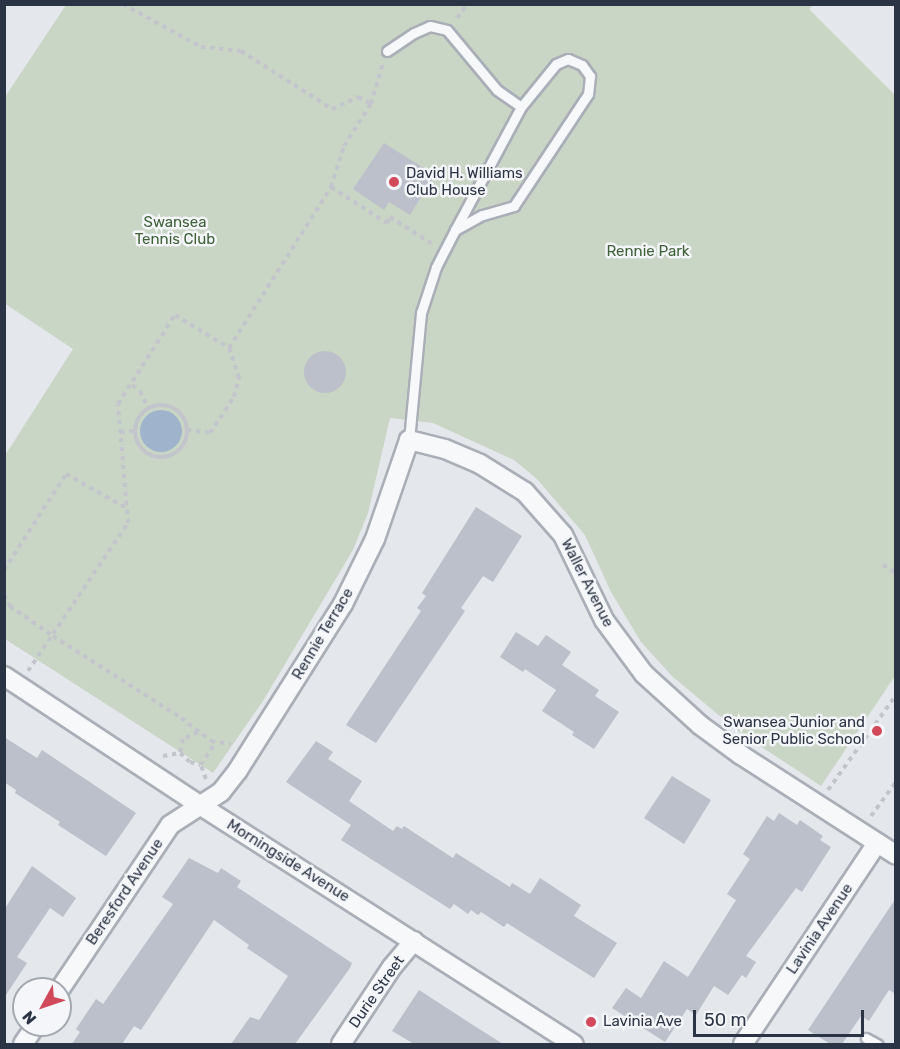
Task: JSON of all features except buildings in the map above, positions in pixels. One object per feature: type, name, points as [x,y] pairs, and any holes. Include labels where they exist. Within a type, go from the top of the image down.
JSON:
[{"type":"street","name":"Rennie Terrace","points":[[198,804],[221,792],[238,770],[343,604],[375,539],[410,440]]},
{"type":"street","name":"Waller Avenue","points":[[410,440],[445,449],[480,464],[525,492],[563,535],[604,621],[644,674],[700,725],[741,755],[896,855]]},
{"type":"street","name":"Morningside Avenue","points":[[4,675],[198,804],[574,1044]]},
{"type":"street","name":"Beresford Avenue","points":[[68,977],[170,825],[198,804]]},
{"type":"street","name":"Lavinia Avenue","points":[[743,1044],[877,843]]},
{"type":"street","name":"Durie Street","points":[[341,1044],[392,967],[414,941]]},
{"type":"lane","points":[[387,51],[414,33],[430,26],[447,30],[497,90],[521,107]]},
{"type":"lane","points":[[410,440],[421,313],[444,252],[455,230],[521,107],[556,64],[568,59],[582,65],[590,76],[588,94],[514,206],[482,216],[455,230]]},
{"type":"lane","points":[[866,1038],[877,1044]]},
{"type":"path","points":[[123,4],[201,47],[241,51],[332,109],[358,97],[371,104]]},
{"type":"path","points":[[229,348],[331,187],[344,146],[371,104],[387,51]]},
{"type":"path","points":[[331,187],[387,223],[390,217],[444,252]]},
{"type":"path","points":[[28,672],[128,523],[129,510],[118,404],[175,315],[229,348],[239,378],[234,397],[210,433],[187,430]]},
{"type":"path","points":[[132,385],[140,391],[148,408]]},
{"type":"path","points":[[158,405],[172,407],[183,418],[187,430],[184,442],[178,450],[159,456],[141,448],[135,431],[138,419],[148,408],[158,405]]},
{"type":"path","points":[[120,432],[135,431]]},
{"type":"path","points":[[4,570],[66,474],[129,510]]},
{"type":"path","points":[[883,565],[896,573]]},
{"type":"path","points":[[4,595],[10,606],[214,743],[237,744]]},
{"type":"path","points":[[818,804],[896,695]]},
{"type":"path","points":[[180,753],[183,739],[199,732]]},
{"type":"path","points":[[201,765],[214,743]]},
{"type":"path","points":[[159,757],[180,753]]},
{"type":"path","points":[[180,753],[190,762],[201,765]]},
{"type":"path","points":[[201,765],[207,782]]},
{"type":"path","points":[[869,819],[896,782]]},
{"type":"green space","name":"Rennie Park","points":[[66,5],[813,5],[809,9],[895,95],[895,676],[821,786],[739,732],[673,677],[641,642],[611,592],[585,535],[537,479],[514,460],[433,423],[390,418],[368,513],[353,550],[263,701],[213,773],[5,639],[4,457],[73,349],[4,303],[5,97]]},
{"type":"water","points":[[161,410],[176,416],[182,431],[176,446],[161,452],[146,446],[140,431],[146,416]]},
{"type":"place","name":"David H. Williams Club House","points":[[394,182]]},
{"type":"place","name":"Swansea Junior and Senior Public School","points":[[877,731]]},
{"type":"place","name":"Lavinia Ave","points":[[591,1022]]},
{"type":"park label","name":"Swansea Tennis Club","points":[[175,230]]}]
